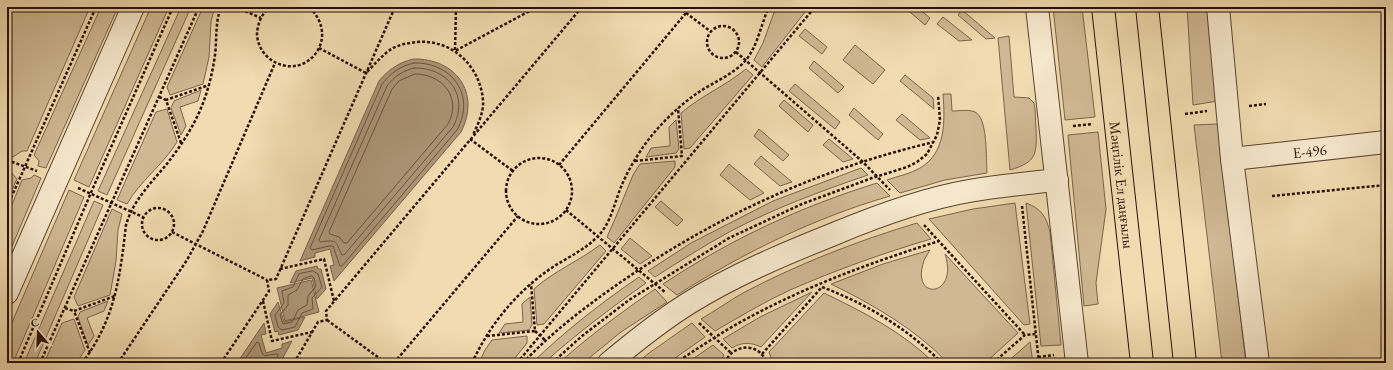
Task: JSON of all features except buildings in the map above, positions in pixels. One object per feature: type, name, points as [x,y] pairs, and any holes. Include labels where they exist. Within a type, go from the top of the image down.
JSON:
[{"type":"main road","name":"Мәңгілік Ел даңғылы","points":[[1103,7],[1142,363]]},
{"type":"main road","points":[[1147,7],[1185,363]]},
{"type":"street","points":[[7,293],[133,7]]},
{"type":"street","points":[[1038,7],[1057,180],[1069,359]]},
{"type":"street","points":[[1218,7],[1232,159],[1258,363]]},
{"type":"street","name":"E-496","points":[[1232,159],[1386,142]]},
{"type":"street","points":[[609,363],[646,332],[690,303],[741,274],[806,245],[868,220],[916,204],[969,191],[1057,180]]},
{"type":"path","points":[[7,207],[96,7]]},
{"type":"path","points":[[18,363],[173,7]]},
{"type":"path","points":[[40,363],[199,7]]},
{"type":"path","points":[[82,363],[90,353],[101,334],[115,296],[118,285],[126,225],[131,211],[140,195],[166,165],[181,144],[196,119],[205,98],[215,54],[217,18],[221,7]]},
{"type":"path","points":[[236,7],[261,18]]},
{"type":"path","points":[[271,7],[261,18],[257,28],[257,38],[260,48],[266,57],[275,63],[285,66],[295,66],[305,63],[313,57],[320,48],[323,37],[322,26],[318,16],[309,7]]},
{"type":"path","points":[[172,232],[267,280],[276,279],[395,7]]},
{"type":"path","points":[[456,7],[456,51]]},
{"type":"path","points":[[456,51],[537,7]]},
{"type":"path","points":[[386,363],[327,320],[326,311],[582,7]]},
{"type":"path","points":[[678,7],[710,32]]},
{"type":"path","points":[[559,165],[691,7]]},
{"type":"path","points":[[472,363],[486,336],[499,318],[531,284],[554,266],[584,249],[598,236],[606,225],[621,186],[634,161],[659,127],[678,108],[699,92],[735,70],[746,60],[754,48],[769,7]]},
{"type":"path","points":[[517,363],[815,7]]},
{"type":"path","points":[[720,26],[731,27],[738,36],[739,47],[736,52],[732,56],[722,58],[712,55],[706,41],[710,32],[720,26]]},
{"type":"path","points":[[366,73],[384,54],[394,47],[407,43],[424,41],[449,47],[456,51],[469,64],[476,74],[481,87],[483,110],[480,120],[470,140]]},
{"type":"path","points":[[320,48],[366,73]]},
{"type":"path","points":[[736,52],[863,162],[895,194]]},
{"type":"path","points":[[118,363],[187,260],[203,231],[275,63]]},
{"type":"path","points":[[159,97],[166,100],[209,85]]},
{"type":"path","points":[[552,363],[582,336],[629,300],[729,238],[802,204],[877,176],[907,168],[917,162],[927,154],[937,135],[940,120],[938,95]]},
{"type":"path","points":[[166,100],[181,144]]},
{"type":"path","points":[[1242,107],[1266,104]]},
{"type":"path","points":[[678,108],[682,156]]},
{"type":"path","points":[[1185,114],[1208,111]]},
{"type":"path","points":[[1066,127],[1097,123]]},
{"type":"path","points":[[470,140],[513,171]]},
{"type":"path","points":[[523,363],[546,341],[593,302],[639,270],[709,227],[774,195],[828,173],[894,151],[934,142]]},
{"type":"path","points":[[634,161],[682,156],[687,160]]},
{"type":"path","points":[[538,158],[549,160],[559,165],[567,173],[571,183],[572,195],[563,214],[544,224],[534,224],[518,216],[509,206],[506,196],[506,185],[513,171],[527,161],[538,158]]},
{"type":"path","points":[[7,160],[38,172]]},
{"type":"path","points":[[71,185],[143,217]]},
{"type":"path","points":[[1272,196],[1386,185]]},
{"type":"path","points":[[1021,201],[1039,363]]},
{"type":"path","points":[[154,208],[166,210],[173,218],[174,224],[172,232],[162,240],[152,240],[144,233],[142,228],[141,223],[143,217],[149,210],[154,208]]},
{"type":"path","points":[[566,210],[666,293]]},
{"type":"path","points":[[394,363],[518,216]]},
{"type":"path","points":[[920,220],[1025,334]]},
{"type":"path","points":[[676,363],[747,318],[794,295],[821,285],[850,271],[939,241]]},
{"type":"path","points":[[280,269],[324,259],[334,302]]},
{"type":"path","points":[[222,363],[269,291],[267,280]]},
{"type":"path","points":[[531,284],[535,331],[546,341]]},
{"type":"path","points":[[762,354],[821,285]]},
{"type":"path","points":[[821,285],[873,310],[902,328],[929,350],[942,363]]},
{"type":"path","points":[[65,308],[74,311],[115,296]]},
{"type":"path","points":[[263,300],[272,341],[312,332]]},
{"type":"path","points":[[74,311],[90,353]]},
{"type":"path","points":[[294,363],[318,322],[327,320]]},
{"type":"path","points":[[696,320],[731,353]]},
{"type":"path","points":[[486,336],[535,331]]},
{"type":"path","points":[[993,363],[1025,334],[1036,334]]},
{"type":"path","points":[[725,363],[731,353],[737,349],[750,347],[762,354],[766,363]]},
{"type":"path","points":[[1038,357],[1069,359]]},
{"type":"shaded area","points":[[7,7],[90,7],[27,151],[22,151],[13,157],[7,155]]},
{"type":"shaded area","points":[[101,7],[118,7],[46,168],[38,166],[39,161],[34,155]]},
{"type":"shaded area","points":[[151,7],[169,7],[89,187],[74,180]]},
{"type":"shaded area","points":[[181,7],[191,7],[107,195],[98,191]]},
{"type":"shaded area","points":[[203,7],[215,7],[211,21],[209,57],[203,84],[170,95],[167,87]]},
{"type":"shaded area","points":[[776,7],[809,7],[762,67],[754,60],[763,43]]},
{"type":"shaded area","points":[[904,7],[917,7],[930,18],[925,25]]},
{"type":"shaded area","points":[[1053,7],[1082,7],[1095,117],[1065,120]]},
{"type":"shaded area","points":[[1187,7],[1208,7],[1218,101],[1193,105]]},
{"type":"shaded area","points":[[962,10],[995,38],[986,39],[958,15]]},
{"type":"shaded area","points":[[943,17],[972,40],[959,41],[937,24]]},
{"type":"shaded area","points":[[805,29],[827,47],[822,54],[799,36]]},
{"type":"shaded area","points":[[1009,36],[1014,97],[1029,98],[1034,103],[1036,137],[1034,156],[1026,164],[1010,170],[998,38]]},
{"type":"shaded area","points":[[855,45],[885,70],[873,84],[843,60]]},
{"type":"shaded area","points":[[814,61],[844,87],[838,93],[809,68]]},
{"type":"shaded area","points":[[746,69],[753,75],[690,148],[684,149],[681,113]]},
{"type":"shaded area","points":[[905,75],[933,98],[934,109],[900,81]]},
{"type":"shaded area","points":[[795,84],[840,122],[835,129],[789,91]]},
{"type":"shaded area","points":[[201,90],[198,101],[180,107],[186,126],[181,135],[171,108],[174,101]]},
{"type":"shaded area","points":[[943,94],[951,94],[952,111],[970,111],[975,112],[979,116],[984,130],[987,173],[945,180],[900,193],[887,180],[920,168],[929,162],[935,154],[942,136],[944,115]]},
{"type":"shaded area","points":[[784,100],[813,125],[808,132],[779,106]]},
{"type":"shaded area","points":[[854,108],[883,134],[878,140],[849,115]]},
{"type":"shaded area","points":[[167,109],[177,142],[138,188],[127,204],[117,200],[156,112]]},
{"type":"shaded area","points":[[902,114],[930,138],[920,140],[896,120]]},
{"type":"shaded area","points":[[676,120],[679,149],[676,153],[646,157],[651,148],[670,146],[669,127]]},
{"type":"shaded area","points":[[1218,124],[1246,363],[1222,363],[1194,125]]},
{"type":"shaded area","points":[[759,129],[789,155],[783,161],[754,136]]},
{"type":"shaded area","points":[[1098,132],[1106,209],[1096,283],[1098,304],[1084,306],[1068,135]]},
{"type":"shaded area","points":[[829,139],[853,159],[843,162],[823,145]]},
{"type":"shaded area","points":[[761,156],[792,182],[780,186],[754,164]]},
{"type":"shaded area","points":[[675,161],[675,167],[614,243],[607,237],[633,175],[640,164]]},
{"type":"shaded area","points":[[7,164],[9,165],[10,171],[17,179],[7,201]]},
{"type":"shaded area","points":[[729,164],[764,193],[750,200],[720,175]]},
{"type":"shaded area","points":[[861,168],[868,175],[798,200],[764,215],[731,231],[655,277],[648,271],[691,243],[773,201]]},
{"type":"shaded area","points":[[34,175],[41,178],[7,258],[7,217],[22,180],[31,178]]},
{"type":"shaded area","points":[[877,183],[890,196],[834,215],[780,238],[727,265],[677,295],[663,284],[714,253],[767,226],[848,192]]},
{"type":"shaded area","points":[[69,190],[84,197],[13,363],[7,363],[7,334]]},
{"type":"shaded area","points":[[94,201],[103,205],[35,363],[24,363]]},
{"type":"shaded area","points":[[661,201],[683,220],[677,226],[655,207]]},
{"type":"shaded area","points":[[1015,203],[1030,324],[1024,325],[929,219],[973,209]]},
{"type":"shaded area","points":[[1026,203],[1040,211],[1047,222],[1050,232],[1061,345],[1041,346]]},
{"type":"shaded area","points":[[112,209],[122,214],[118,230],[116,261],[110,295],[78,306],[74,297]]},
{"type":"shaded area","points":[[917,223],[931,239],[860,262],[790,290],[715,331],[701,319],[743,293],[785,272],[850,245]]},
{"type":"shaded area","points":[[630,238],[652,256],[640,264],[621,249]]},
{"type":"shaded area","points":[[600,245],[606,251],[544,324],[537,325],[534,289]]},
{"type":"shaded area","points":[[930,250],[923,264],[921,276],[924,284],[929,288],[935,289],[941,286],[946,279],[948,268],[945,254],[1018,333],[985,363],[948,363],[922,339],[908,329],[863,300],[831,284],[883,264]]},
{"type":"shaded area","points":[[639,277],[646,283],[594,322],[544,363],[532,363],[584,318]]},
{"type":"shaded area","points":[[655,289],[667,302],[621,332],[583,363],[559,363],[606,324]]},
{"type":"shaded area","points":[[812,292],[761,347],[746,343],[732,348],[723,339],[760,317]]},
{"type":"shaded area","points":[[824,293],[868,315],[896,332],[934,363],[773,363],[769,352]]},
{"type":"shaded area","points":[[530,297],[532,325],[529,330],[499,333],[505,324],[523,322],[522,304]]},
{"type":"shaded area","points":[[108,301],[104,311],[87,318],[94,336],[88,345],[78,317],[80,312]]},
{"type":"shaded area","points":[[74,319],[85,350],[77,363],[44,363],[62,323]]},
{"type":"shaded area","points":[[692,323],[705,337],[668,363],[637,363],[649,353]]},
{"type":"shaded area","points":[[527,336],[527,343],[511,363],[479,363],[492,340]]},
{"type":"shaded area","points":[[1030,342],[1033,363],[1006,363]]},
{"type":"shaded area","points":[[713,345],[724,355],[720,363],[687,363]]},
{"type":"water","points":[[413,59],[428,60],[441,64],[452,71],[461,80],[466,92],[468,104],[466,118],[461,132],[334,281],[330,266],[334,265],[330,249],[315,253],[315,257],[300,261],[379,81],[394,67]]},
{"type":"water","points":[[317,266],[318,269],[321,269],[326,289],[317,299],[312,278],[290,283],[296,271]]},
{"type":"water","points":[[311,280],[319,312],[285,321],[277,288]]},
{"type":"water","points":[[278,302],[284,322],[305,317],[298,330],[279,335],[278,331],[275,332],[270,314]]},
{"type":"water","points":[[264,323],[266,334],[261,335],[266,353],[282,348],[282,344],[292,341],[280,363],[237,363]]}]
